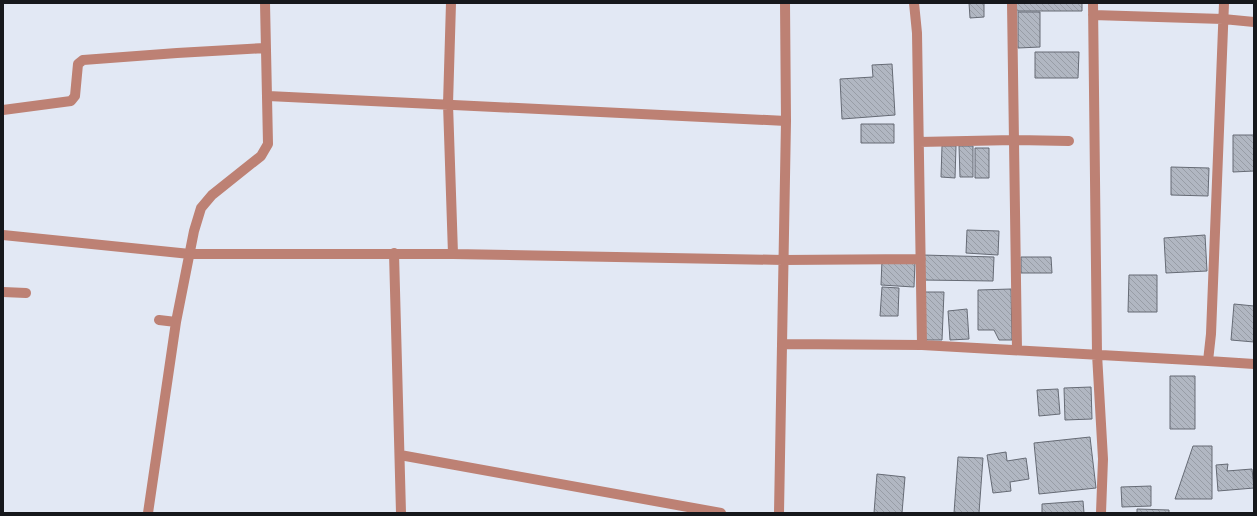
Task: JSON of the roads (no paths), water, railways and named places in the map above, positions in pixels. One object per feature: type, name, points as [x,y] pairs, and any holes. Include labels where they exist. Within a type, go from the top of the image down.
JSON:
[{"type":"street","points":[[148,513],[176,322],[200,208],[212,194],[261,156],[268,144],[265,3]]},
{"type":"street","points":[[451,3],[448,104],[453,254]]},
{"type":"street","points":[[779,513],[786,121],[785,3]]},
{"type":"street","points":[[914,3],[917,33],[922,345]]},
{"type":"street","points":[[1012,3],[1017,350]]},
{"type":"street","points":[[1093,3],[1097,354],[1103,459],[1101,513]]},
{"type":"street","points":[[1208,361],[1211,328],[1224,3]]},
{"type":"street","points":[[1094,15],[1254,22]]},
{"type":"street","points":[[3,110],[73,100],[75,96],[78,64],[83,60],[177,52],[265,48]]},
{"type":"street","points":[[268,96],[786,121]]},
{"type":"street","points":[[918,142],[1014,140],[1069,141]]},
{"type":"street","points":[[3,235],[190,254],[394,253],[783,260],[921,259]]},
{"type":"street","points":[[394,253],[401,513]]},
{"type":"street","points":[[3,292],[26,293]]},
{"type":"street","points":[[159,320],[176,322]]},
{"type":"street","points":[[782,344],[922,345],[1254,364]]},
{"type":"street","points":[[400,455],[721,513]]}]
